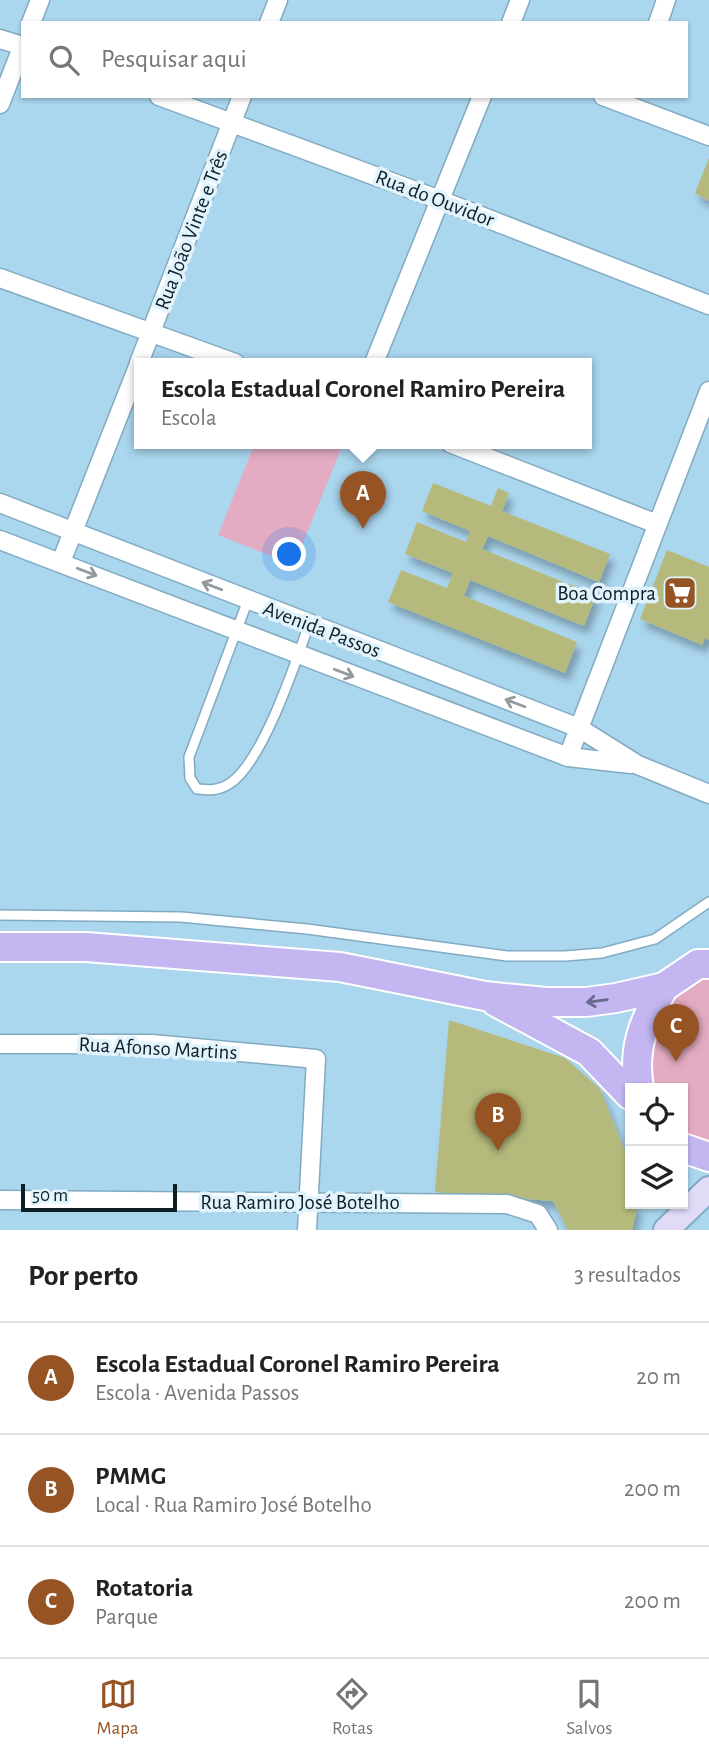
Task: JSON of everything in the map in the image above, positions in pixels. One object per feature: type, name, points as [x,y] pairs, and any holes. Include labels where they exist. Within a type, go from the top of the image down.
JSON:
[{"type":"main road","points":[[0,947],[86,947],[340,967],[485,996],[586,1002],[664,986],[705,960]]},
{"type":"main road","points":[[638,1083],[635,1068],[639,1036],[664,986]]},
{"type":"main road","points":[[485,996],[589,1052],[625,1090]]},
{"type":"main road","points":[[688,1150],[709,1157]]},
{"type":"main road","points":[[666,1230],[709,1189]]},
{"type":"main road","points":[[664,1209],[666,1230]]},
{"type":"street","points":[[32,21],[40,0]]},
{"type":"street","points":[[270,21],[278,0]]},
{"type":"street","points":[[512,21],[520,0]]},
{"type":"street","points":[[659,21],[666,0]]},
{"type":"street","points":[[0,39],[21,45]]},
{"type":"street","points":[[0,104],[21,51]]},
{"type":"street","name":"Rua do Ouvidor","points":[[164,98],[440,200],[709,305]]},
{"type":"street","name":"Rua João Vinte e Três","points":[[141,358],[241,98]]},
{"type":"street","points":[[376,358],[481,98]]},
{"type":"street","points":[[631,101],[709,136]]},
{"type":"street","points":[[0,278],[220,358]]},
{"type":"street","name":"Rua João Vinte e Três","points":[[61,562],[134,376]]},
{"type":"street","points":[[568,757],[709,391]]},
{"type":"street","points":[[465,449],[657,524]]},
{"type":"street","name":"Avenida Passos","points":[[0,503],[579,728],[638,765],[709,794]]},
{"type":"street","name":"Avenida Passos","points":[[0,540],[568,757],[638,765]]},
{"type":"street","name":"Rua Afonso Martins","points":[[0,1044],[152,1044],[316,1059],[308,1202]]},
{"type":"street","name":"Rua Ramiro José Botelho","points":[[0,1200],[507,1204],[538,1214],[548,1230]]},
{"type":"street","points":[[307,1230],[308,1202]]},
{"type":"lane","points":[[248,600],[189,757],[190,778],[197,789],[215,791],[230,784],[252,762],[309,624]]},
{"type":"lane","points":[[0,915],[181,917],[296,927],[507,956],[565,956],[602,953],[655,939],[709,902]]},
{"type":"shaded area","points":[[253,449],[341,449],[294,565],[218,535]]},
{"type":"shaded area","points":[[709,975],[709,1145],[688,1135],[688,1083],[647,1083],[653,1019],[688,983]]},
{"type":"building","points":[[709,158],[709,201],[695,193]]},
{"type":"building","points":[[433,483],[491,506],[498,488],[509,493],[502,511],[610,554],[599,582],[488,536],[482,549],[596,595],[584,626],[470,580],[464,596],[577,642],[565,673],[388,602],[401,570],[447,588],[453,573],[405,554],[417,522],[466,542],[470,531],[422,511]]},
{"type":"building","name":"Boa Compra","points":[[667,550],[709,567],[709,640],[705,638],[702,645],[640,619]]},
{"type":"building","points":[[449,1020],[565,1058],[600,1089],[625,1152],[625,1209],[637,1209],[632,1230],[568,1230],[553,1201],[435,1192]]},
{"type":"place","name":"Escola Estadual Coronel Ramiro Pereira","points":[[363,529]]},
{"type":"place","name":"Boa Compra","points":[[680,593]]},
{"type":"place","name":"Rotatoria","points":[[676,1062]]},
{"type":"place","name":"PMMG","points":[[498,1151]]}]
